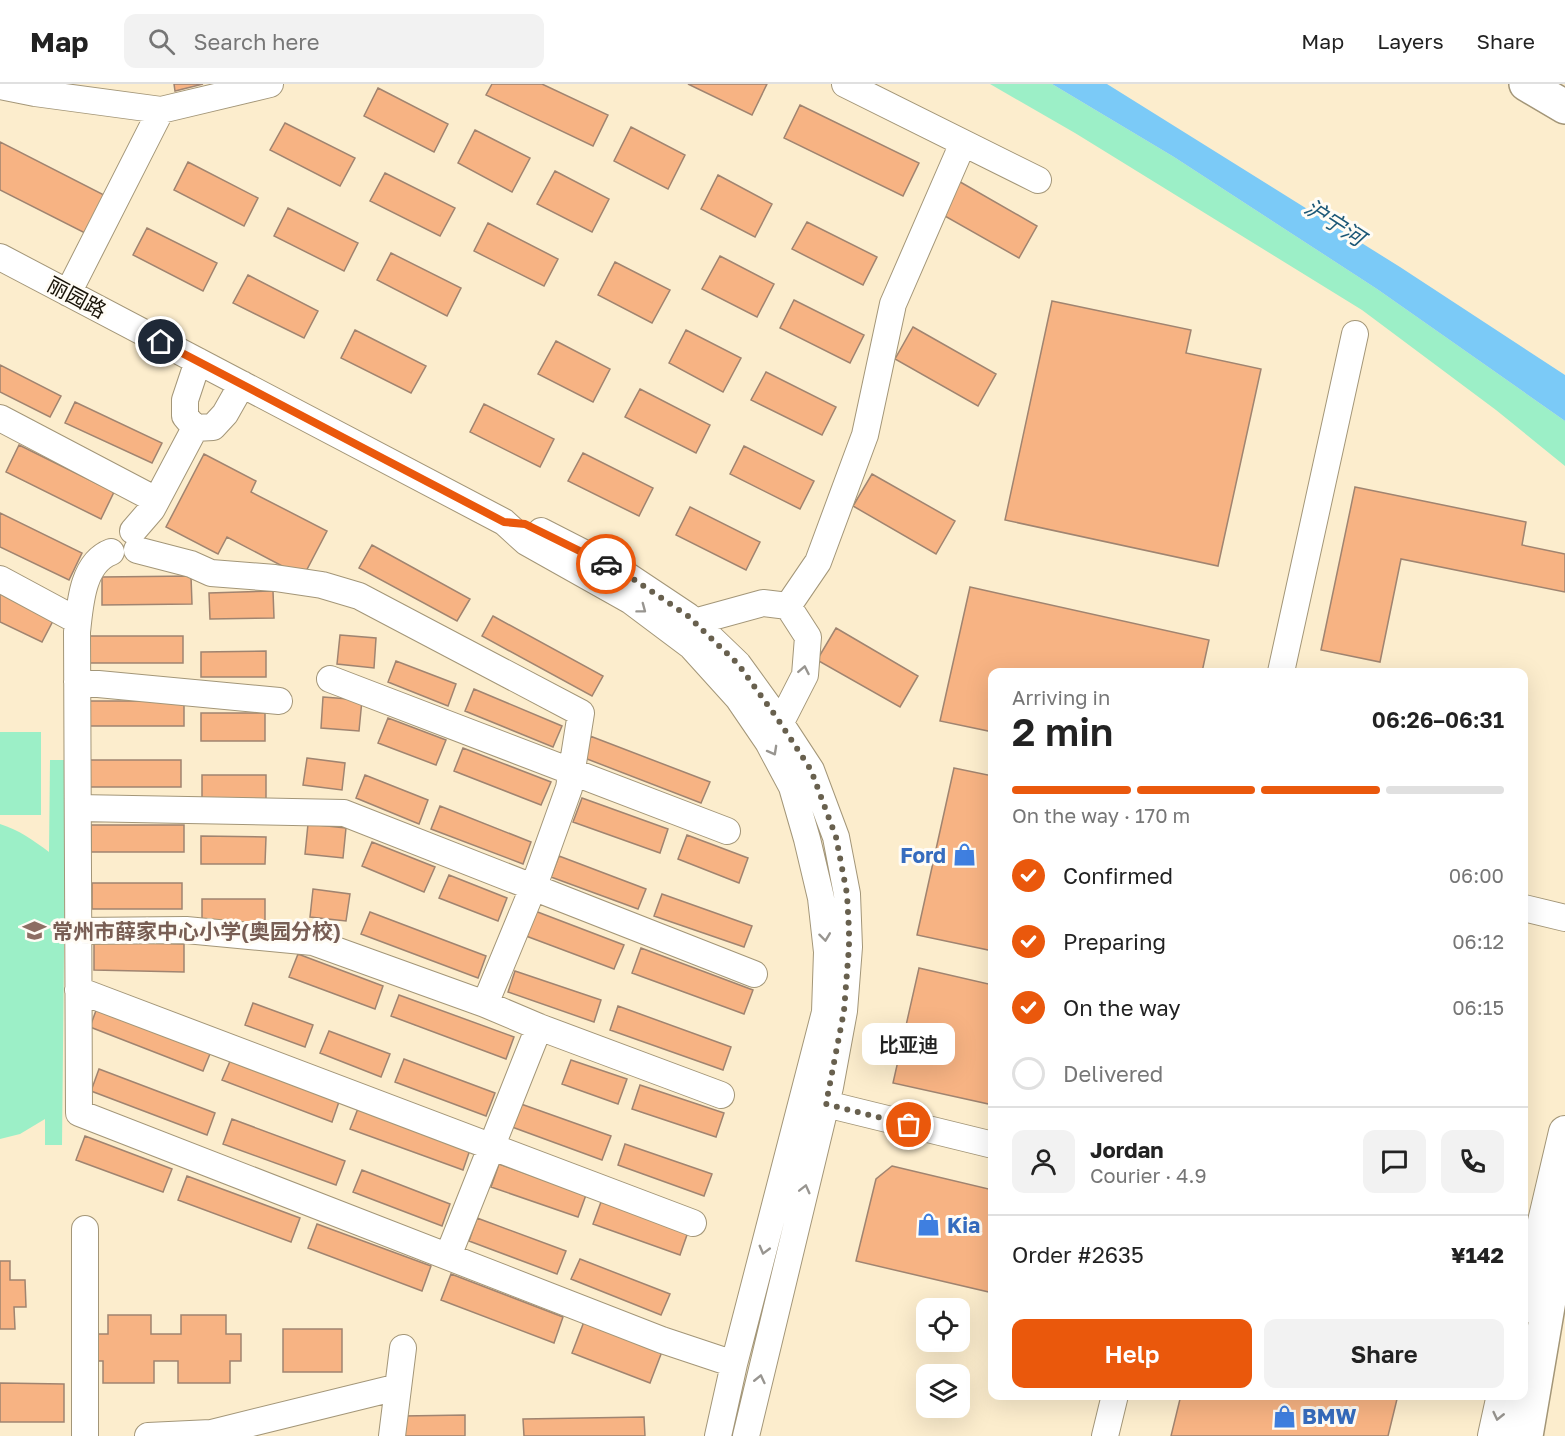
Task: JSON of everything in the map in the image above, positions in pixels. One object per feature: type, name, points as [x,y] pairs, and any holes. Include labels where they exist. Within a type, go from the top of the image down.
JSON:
[{"type":"highway","points":[[1526,84],[1565,107]]},
{"type":"highway","points":[[1526,1436],[1565,1206]]},
{"type":"highway","points":[[1533,1436],[1565,1297]]},
{"type":"main road","points":[[1528,1290],[1565,1132]]},
{"type":"main road","points":[[1494,1436],[1502,1400]]},
{"type":"street","points":[[0,86],[161,110],[270,84]]},
{"type":"street","points":[[845,84],[1038,180]]},
{"type":"street","points":[[68,293],[161,110]]},
{"type":"street","points":[[788,606],[818,562],[865,435],[893,304],[963,143]]},
{"type":"street","name":"丽园路","points":[[0,257],[504,522]]},
{"type":"street","points":[[1282,668],[1355,334]]},
{"type":"street","points":[[195,428],[185,416],[185,400],[198,361]]},
{"type":"street","points":[[195,428],[213,427],[225,414],[242,384]]},
{"type":"street","points":[[0,418],[156,500]]},
{"type":"street","points":[[195,428],[135,541],[130,557],[120,558],[111,552],[103,555],[94,563],[83,589],[77,632],[79,1113],[662,1340],[734,1364]]},
{"type":"street","points":[[504,522],[525,524],[626,574],[688,616],[738,664],[781,722],[811,770],[836,837],[847,894],[849,947],[844,1011],[826,1104],[746,1436]]},
{"type":"street","points":[[504,522],[526,542],[631,601],[691,646],[738,698],[768,742],[792,787],[804,829],[820,898],[826,941],[825,1012],[734,1364],[718,1436]]},
{"type":"street","points":[[135,541],[211,573],[275,578],[322,585],[359,596],[581,713],[569,788],[533,887],[485,1004]]},
{"type":"street","points":[[0,579],[78,621]]},
{"type":"street","points":[[694,622],[763,603],[788,606]]},
{"type":"street","points":[[781,722],[805,675],[808,637],[788,606]]},
{"type":"street","points":[[330,679],[727,831]]},
{"type":"street","points":[[77,682],[279,700]]},
{"type":"street","points":[[78,808],[344,813],[754,974]]},
{"type":"street","points":[[1528,909],[1565,918]]},
{"type":"street","points":[[78,931],[186,930],[313,942],[485,1004],[539,1028],[721,1095]]},
{"type":"street","points":[[78,990],[693,1223]]},
{"type":"street","points":[[448,1256],[539,1028]]},
{"type":"street","points":[[826,1104],[988,1144]]},
{"type":"street","points":[[85,1229],[85,1436]]},
{"type":"street","points":[[392,1436],[403,1348]]},
{"type":"street","points":[[148,1436],[211,1433],[398,1387]]},
{"type":"street","points":[[1105,1436],[1113,1400]]},
{"type":"green space","points":[[990,84],[1052,84],[1174,157],[1377,289],[1565,421],[1565,466],[1496,410],[1362,310],[1075,133]]},
{"type":"green space","points":[[0,732],[41,732],[41,815],[0,815]]},
{"type":"green space","name":"常州市薛家中心小学(奥园分校)","points":[[50,760],[66,760],[62,1145],[45,1145],[45,1119],[20,1134],[0,1139],[0,824],[26,836],[49,852]]},
{"type":"water","points":[[1052,84],[1107,84],[1400,267],[1565,375],[1565,421],[1377,289],[1174,157]]},
{"type":"building","points":[[174,84],[203,84],[175,91]]},
{"type":"building","points":[[492,84],[542,84],[608,115],[593,146],[486,95]]},
{"type":"building","points":[[688,84],[767,84],[752,115]]},
{"type":"building","points":[[378,88],[448,124],[434,152],[364,116]]},
{"type":"building","points":[[800,105],[919,163],[903,196],[784,138]]},
{"type":"building","points":[[285,123],[355,158],[340,186],[270,150]]},
{"type":"building","points":[[631,127],[685,155],[668,189],[614,161]]},
{"type":"building","points":[[475,130],[530,158],[512,192],[458,163]]},
{"type":"building","points":[[0,142],[104,195],[85,233],[0,190]]},
{"type":"building","points":[[188,162],[258,198],[244,226],[174,190]]},
{"type":"building","points":[[555,171],[609,199],[592,232],[537,204]]},
{"type":"building","points":[[385,173],[455,208],[440,236],[370,201]]},
{"type":"building","points":[[718,175],[772,204],[755,237],[701,209]]},
{"type":"building","points":[[955,179],[1037,226],[1019,258],[936,211]]},
{"type":"building","points":[[288,208],[358,243],[344,271],[274,236]]},
{"type":"building","points":[[807,222],[877,257],[863,285],[792,249]]},
{"type":"building","points":[[488,223],[558,259],[544,286],[474,251]]},
{"type":"building","points":[[147,228],[217,263],[203,291],[133,255]]},
{"type":"building","points":[[391,253],[461,288],[447,316],[377,280]]},
{"type":"building","points":[[720,256],[774,284],[757,317],[702,289]]},
{"type":"building","points":[[615,262],[670,290],[652,323],[598,295]]},
{"type":"building","points":[[248,275],[318,311],[304,338],[233,303]]},
{"type":"building","points":[[794,300],[864,335],[850,363],[780,328]]},
{"type":"building","points":[[1052,301],[1191,330],[1186,353],[1261,369],[1218,566],[1005,520]]},
{"type":"building","points":[[913,327],[996,374],[978,406],[895,359]]},
{"type":"building","points":[[355,330],[426,366],[411,393],[341,358]]},
{"type":"building","points":[[686,330],[741,358],[723,392],[669,363]]},
{"type":"building","points":[[556,341],[610,369],[593,402],[538,374]]},
{"type":"building","points":[[0,365],[61,396],[50,417],[0,392]]},
{"type":"building","points":[[766,372],[836,407],[822,435],[751,400]]},
{"type":"building","points":[[640,389],[710,425],[696,453],[625,417]]},
{"type":"building","points":[[75,402],[162,443],[152,463],[65,423]]},
{"type":"building","points":[[484,404],[554,439],[540,467],[470,432]]},
{"type":"building","points":[[19,445],[114,492],[101,519],[6,472]]},
{"type":"building","points":[[744,446],[814,481],[800,509],[730,474]]},
{"type":"building","points":[[583,453],[653,488],[639,516],[568,481]]},
{"type":"building","points":[[204,454],[256,481],[251,492],[327,531],[303,577],[227,537],[218,554],[166,527]]},
{"type":"building","points":[[872,474],[955,521],[936,554],[853,506]]},
{"type":"building","points":[[1355,487],[1526,522],[1522,545],[1565,554],[1565,592],[1401,559],[1380,662],[1321,650]]},
{"type":"building","points":[[690,507],[760,542],[746,570],[676,535]]},
{"type":"building","points":[[0,513],[82,553],[69,580],[0,547]]},
{"type":"building","points":[[372,545],[470,599],[457,621],[359,568]]},
{"type":"building","points":[[191,576],[192,604],[102,605],[102,577]]},
{"type":"building","points":[[970,587],[1209,640],[1203,668],[988,668],[988,731],[940,721]]},
{"type":"building","points":[[0,590],[55,617],[42,642],[0,622]]},
{"type":"building","points":[[273,591],[274,618],[210,619],[209,593]]},
{"type":"building","points":[[493,616],[603,676],[592,696],[482,636]]},
{"type":"building","points":[[836,628],[918,676],[900,707],[817,660]]},
{"type":"building","points":[[340,635],[376,638],[374,668],[337,664]]},
{"type":"building","points":[[89,636],[183,636],[183,663],[89,663]]},
{"type":"building","points":[[266,651],[266,677],[201,677],[201,652]]},
{"type":"building","points":[[396,661],[456,684],[448,706],[388,682]]},
{"type":"building","points":[[474,689],[562,726],[553,747],[465,711]]},
{"type":"building","points":[[323,697],[362,700],[359,731],[321,728]]},
{"type":"building","points":[[89,701],[184,701],[184,726],[89,726]]},
{"type":"building","points":[[201,713],[265,713],[265,741],[201,741]]},
{"type":"building","points":[[388,718],[446,740],[436,765],[378,743]]},
{"type":"building","points":[[590,736],[710,782],[701,803],[582,757]]},
{"type":"building","points":[[463,748],[551,782],[541,805],[454,771]]},
{"type":"building","points":[[307,758],[345,763],[342,790],[303,785]]},
{"type":"building","points":[[88,760],[181,760],[181,787],[88,787]]},
{"type":"building","name":"Ford","points":[[954,768],[988,775],[988,950],[917,935]]},
{"type":"building","points":[[202,775],[266,775],[266,801],[202,802]]},
{"type":"building","points":[[365,775],[428,800],[419,824],[356,798]]},
{"type":"building","points":[[582,798],[668,829],[660,853],[573,822]]},
{"type":"building","points":[[440,806],[531,842],[523,864],[431,829]]},
{"type":"building","points":[[308,824],[346,828],[343,858],[305,854]]},
{"type":"building","points":[[91,825],[184,825],[184,852],[91,852]]},
{"type":"building","points":[[687,835],[748,858],[739,883],[678,859]]},
{"type":"building","points":[[201,836],[266,837],[265,864],[201,864]]},
{"type":"building","points":[[372,842],[435,867],[424,892],[362,866]]},
{"type":"building","points":[[559,856],[646,889],[638,909],[551,877]]},
{"type":"building","points":[[449,875],[507,898],[498,921],[439,898]]},
{"type":"building","points":[[92,883],[182,883],[182,909],[92,909]]},
{"type":"building","points":[[313,889],[350,894],[346,921],[310,917]]},
{"type":"building","points":[[662,894],[752,926],[744,947],[654,916]]},
{"type":"building","points":[[202,899],[265,899],[265,925],[202,925]]},
{"type":"building","points":[[535,911],[624,945],[614,969],[526,936]]},
{"type":"building","points":[[370,912],[486,956],[478,978],[361,934]]},
{"type":"building","points":[[94,942],[184,944],[184,972],[94,970]]},
{"type":"building","points":[[641,948],[753,990],[744,1014],[632,973]]},
{"type":"building","points":[[298,954],[383,986],[375,1009],[289,977]]},
{"type":"building","points":[[919,968],[988,984],[988,1104],[893,1083]]},
{"type":"building","points":[[515,971],[601,1000],[594,1022],[508,992]]},
{"type":"building","points":[[399,995],[514,1037],[506,1059],[391,1016]]},
{"type":"building","points":[[253,1003],[313,1025],[305,1047],[245,1025]]},
{"type":"building","points":[[98,1005],[212,1049],[203,1071],[90,1027]]},
{"type":"building","points":[[618,1006],[731,1047],[723,1070],[610,1030]]},
{"type":"building","points":[[329,1031],[390,1054],[381,1077],[320,1053]]},
{"type":"building","points":[[231,1059],[340,1099],[332,1122],[222,1080]]},
{"type":"building","points":[[404,1059],[495,1093],[486,1116],[395,1082]]},
{"type":"building","points":[[571,1060],[627,1079],[618,1104],[562,1084]]},
{"type":"building","points":[[99,1069],[215,1113],[207,1135],[91,1091]]},
{"type":"building","points":[[640,1085],[724,1113],[716,1137],[632,1109]]},
{"type":"building","points":[[521,1104],[611,1136],[602,1160],[512,1127]]},
{"type":"building","points":[[359,1106],[471,1147],[463,1170],[350,1129]]},
{"type":"building","points":[[232,1119],[345,1161],[336,1185],[223,1144]]},
{"type":"building","points":[[85,1136],[172,1169],[163,1192],[76,1160]]},
{"type":"building","points":[[625,1144],[712,1174],[704,1196],[618,1165]]},
{"type":"building","points":[[499,1164],[586,1195],[578,1217],[491,1187]]},
{"type":"building","name":"Kia","points":[[892,1166],[988,1189],[988,1292],[856,1261],[876,1179]]},
{"type":"building","points":[[362,1170],[450,1204],[442,1226],[353,1192]]},
{"type":"building","points":[[187,1176],[300,1218],[291,1242],[178,1200]]},
{"type":"building","points":[[601,1202],[688,1232],[680,1255],[593,1224]]},
{"type":"building","points":[[477,1218],[566,1251],[557,1274],[469,1241]]},
{"type":"building","points":[[317,1224],[431,1266],[422,1291],[308,1248]]},
{"type":"building","points":[[580,1259],[670,1294],[661,1315],[571,1279]]},
{"type":"building","points":[[0,1261],[10,1261],[10,1280],[25,1280],[26,1307],[14,1307],[15,1329],[0,1329]]},
{"type":"building","points":[[451,1274],[563,1317],[554,1343],[441,1300]]},
{"type":"building","points":[[108,1315],[151,1315],[151,1334],[181,1334],[181,1315],[226,1315],[226,1334],[241,1334],[241,1361],[230,1361],[230,1383],[178,1383],[178,1361],[154,1361],[154,1383],[103,1383],[103,1361],[95,1361],[95,1334],[108,1334]]},
{"type":"building","points":[[585,1319],[663,1349],[650,1383],[572,1353]]},
{"type":"building","points":[[283,1329],[342,1329],[342,1372],[283,1372]]},
{"type":"building","points":[[0,1383],[64,1384],[64,1422],[0,1422]]},
{"type":"building","name":"BMW","points":[[1180,1400],[1397,1400],[1388,1436],[1171,1436]]},
{"type":"building","points":[[465,1415],[465,1436],[403,1436],[403,1416]]},
{"type":"building","points":[[644,1417],[645,1436],[524,1436],[523,1419]]},
{"type":"way so far","points":[[606,564],[626,574],[688,616],[738,664],[811,770],[836,837],[847,894],[849,930],[844,1011],[826,1104],[909,1125]]},
{"type":"place","name":"Ford","points":[[964,855]]},
{"type":"place","name":"常州市薛家中心小学(奥园分校)","points":[[34,931]]},
{"type":"place","name":"比亚迪","points":[[909,1125]]},
{"type":"place","name":"Kia","points":[[929,1225]]},
{"type":"place","name":"BMW","points":[[1284,1416]]},
{"type":"route","points":[[161,342],[504,522],[525,524],[606,564]]},
{"type":"water label","name":"沪宁河","points":[[1335,222]]}]
